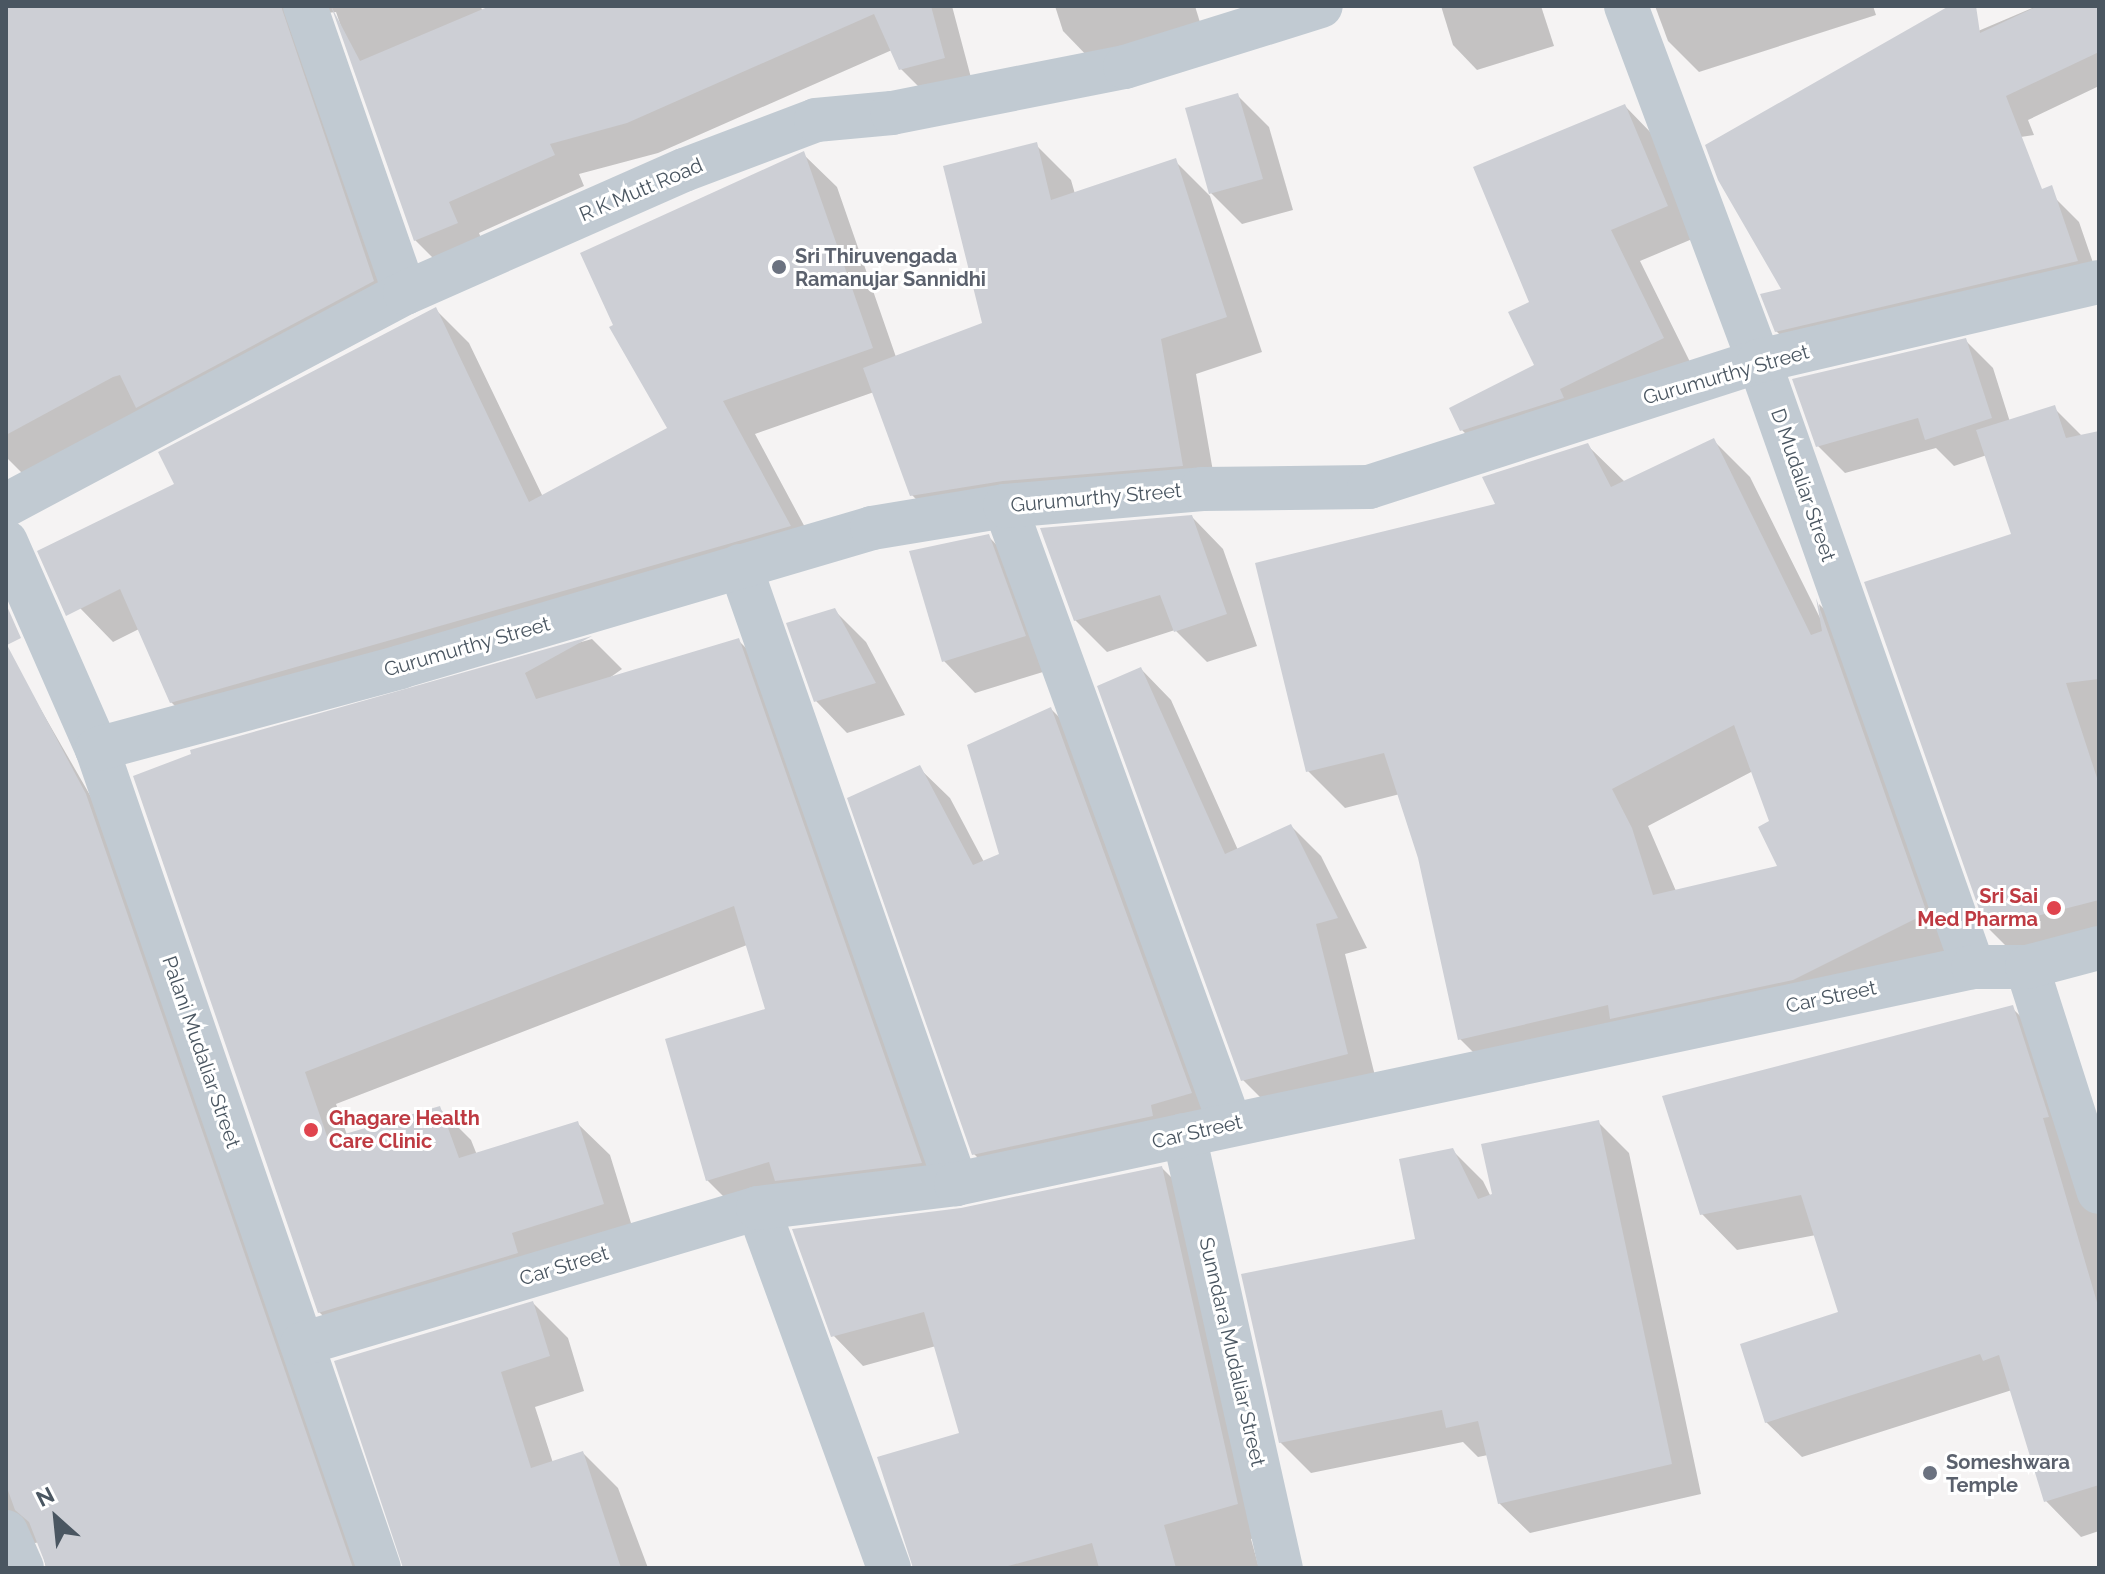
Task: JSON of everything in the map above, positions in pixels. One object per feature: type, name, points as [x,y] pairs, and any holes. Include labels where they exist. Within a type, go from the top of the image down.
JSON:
[{"type":"street","points":[[305,6],[405,293]]},
{"type":"street","name":"R K Mutt Road","points":[[6,505],[405,293],[684,170],[816,120],[892,113],[1125,67],[1321,6]]},
{"type":"street","name":"D Mudaliar Street","points":[[1626,6],[1759,361],[1973,967]]},
{"type":"street","name":"Gurumurthy Street","points":[[97,749],[400,667],[872,528],[1005,506],[1202,489],[1369,487],[1759,361],[2099,282]]},
{"type":"street","points":[[1005,506],[1230,1124]]},
{"type":"street","name":"Palani Mudaliar Street","points":[[6,542],[97,749],[379,1568]]},
{"type":"street","points":[[740,566],[956,1184]]},
{"type":"street","name":"Car Street","points":[[302,1344],[758,1208],[956,1184],[1973,967],[2027,967],[2099,948]]},
{"type":"street","points":[[2027,967],[2099,1192]]},
{"type":"street","name":"Sunndara Mudaliar Street","points":[[1184,1135],[1281,1568]]},
{"type":"street","points":[[758,1208],[889,1568]]},
{"type":"street","points":[[6,1532],[22,1568]]},
{"type":"building","points":[[6,6],[281,6],[374,281],[136,408],[120,375],[6,435]]},
{"type":"building","points":[[331,6],[360,61],[490,6],[931,6],[945,58],[899,70],[874,14],[627,123],[550,144],[555,155],[449,202],[458,223],[414,241]]},
{"type":"building","points":[[1949,6],[1976,6],[1980,33],[2038,6],[2099,6],[2099,52],[2006,96],[2042,189],[2052,185],[2078,261],[1775,332],[1760,294],[1781,289],[1718,180],[1705,145]]},
{"type":"building","points":[[1238,93],[1263,179],[1209,194],[1185,108]]},
{"type":"building","points":[[1625,104],[1668,206],[1611,230],[1664,338],[1560,389],[1564,398],[1460,431],[1449,408],[1534,365],[1508,312],[1529,302],[1473,167]]},
{"type":"building","points":[[1037,142],[1051,200],[1176,158],[1227,317],[1161,339],[1183,466],[1003,481],[910,496],[863,368],[982,323],[943,166]]},
{"type":"building","points":[[804,151],[873,348],[723,401],[791,526],[170,703],[120,589],[66,616],[37,551],[174,484],[158,452],[436,307],[529,502],[667,428],[609,327],[613,325],[580,253]]},
{"type":"building","points":[[1966,338],[1992,418],[1925,440],[1918,418],[1816,447],[1792,379]]},
{"type":"building","points":[[2055,405],[2066,438],[2099,431],[2099,679],[2066,683],[2099,784],[2099,900],[1986,929],[1864,582],[2011,534],[1976,430]]},
{"type":"building","points":[[1714,438],[1811,635],[1822,631],[1816,598],[1927,913],[1793,980],[1610,1019],[1608,1005],[1458,1040],[1418,858],[1384,753],[1306,772],[1255,563],[1495,504],[1482,477],[1588,443],[1611,487]],"holes":[[[1734,725],[1769,821],[1758,827],[1777,866],[1653,895],[1632,828],[1612,789]]]},
{"type":"building","points":[[1192,515],[1227,614],[1174,632],[1160,595],[1074,621],[1040,528]]},
{"type":"building","points":[[989,534],[1026,636],[942,662],[909,551]]},
{"type":"building","points":[[6,604],[21,638],[7,645],[86,794],[353,1568],[47,1568],[29,1522],[15,1510],[6,1485]]},
{"type":"building","points":[[835,608],[876,683],[814,702],[786,623]]},
{"type":"building","points":[[592,636],[525,673],[536,699],[739,638],[922,1163],[775,1181],[769,1162],[706,1181],[665,1039],[765,1009],[734,906],[305,1072],[328,1139],[440,1106],[459,1158],[578,1121],[604,1204],[512,1233],[518,1253],[318,1313],[133,776],[191,754],[190,750]]},
{"type":"building","points":[[1141,667],[1225,854],[1291,824],[1338,918],[1316,924],[1348,1054],[1241,1081],[1097,686]]},
{"type":"building","points":[[1051,707],[1192,1093],[1151,1105],[1153,1116],[972,1155],[847,798],[920,765],[973,865],[999,854],[967,745]]},
{"type":"building","points":[[2013,1005],[2049,1117],[2043,1118],[2099,1309],[2099,1485],[2044,1502],[1999,1355],[1983,1361],[1980,1354],[1765,1423],[1740,1344],[1838,1312],[1801,1195],[1700,1215],[1662,1096]]},
{"type":"building","points":[[1599,1120],[1672,1464],[1498,1504],[1478,1421],[1446,1428],[1442,1410],[1279,1443],[1241,1274],[1415,1239],[1399,1159],[1453,1148],[1478,1199],[1492,1194],[1481,1144]]},
{"type":"building","points":[[1162,1166],[1238,1504],[1164,1525],[1176,1568],[1099,1568],[1092,1543],[1001,1568],[913,1568],[877,1457],[959,1433],[924,1312],[831,1337],[792,1229],[961,1208]]},
{"type":"building","points":[[533,1301],[550,1356],[501,1372],[531,1468],[583,1451],[621,1568],[403,1568],[334,1361]]},
{"type":"place","name":"Sri Thiruvengada Ramanujar Sannidhi","points":[[779,267]]},
{"type":"place","name":"Sri Sai Med Pharma","points":[[2054,908]]},
{"type":"place","name":"Ghagare Health Care Clinic","points":[[311,1130]]},
{"type":"place","name":"Someshwara Temple","points":[[1930,1473]]}]
